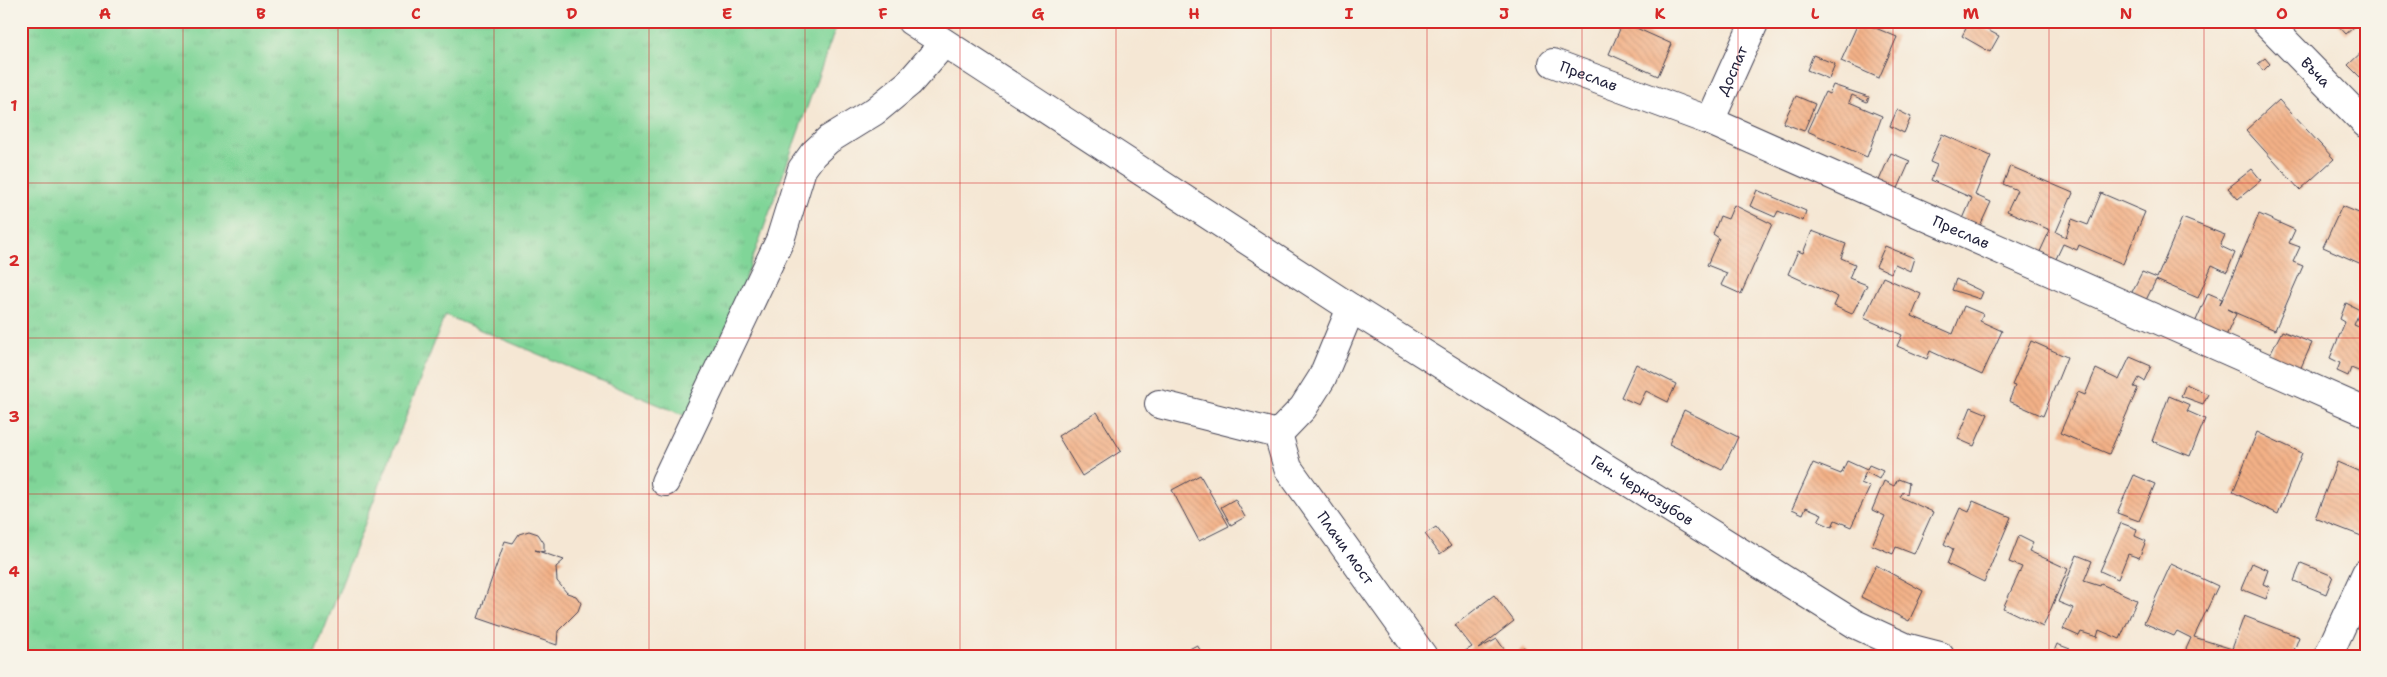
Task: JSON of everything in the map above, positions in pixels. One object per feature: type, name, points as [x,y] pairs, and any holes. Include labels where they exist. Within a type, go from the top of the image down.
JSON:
[{"type":"street","name":"Ген. Чернозубов","points":[[911,21],[1351,308],[1855,624],[1906,647],[1940,656]]},
{"type":"street","name":"Доспат","points":[[1710,121],[1755,21]]},
{"type":"street","name":"Въча","points":[[2264,21],[2366,124]]},
{"type":"street","points":[[665,482],[780,240],[802,169],[813,154],[828,140],[875,110],[909,83],[944,43]]},
{"type":"street","name":"Преслав","points":[[1553,63],[1710,121],[2366,412]]},
{"type":"street","points":[[1159,404],[1278,434],[1303,408],[1322,378],[1351,308]]},
{"type":"street","name":"Плачи мост","points":[[1278,434],[1288,468],[1423,656]]},
{"type":"street","points":[[2328,656],[2366,573]]},
{"type":"green space","points":[[21,21],[838,21],[695,420],[445,315],[314,656],[21,656]]},
{"type":"building","points":[[1859,21],[1897,37],[1879,78],[1841,61]]},
{"type":"building","points":[[1970,21],[1999,36],[1990,52],[1962,36]]},
{"type":"building","points":[[2334,21],[2361,21],[2346,34]]},
{"type":"building","points":[[1623,22],[1672,44],[1658,76],[1609,54]]},
{"type":"building","points":[[2366,48],[2366,73],[2361,78],[2348,65]]},
{"type":"building","points":[[1813,55],[1835,64],[1829,79],[1807,70]]},
{"type":"building","points":[[2265,58],[2270,64],[2263,71],[2258,64]]},
{"type":"building","points":[[1833,85],[1869,97],[1867,102],[1852,95],[1849,102],[1882,116],[1867,157],[1807,131],[1825,92],[1829,94]]},
{"type":"building","points":[[1796,96],[1815,104],[1804,131],[1783,123]]},
{"type":"building","points":[[2279,100],[2334,159],[2300,190],[2246,130]]},
{"type":"building","points":[[1897,110],[1911,117],[1904,133],[1890,126]]},
{"type":"building","points":[[1942,134],[1991,156],[1975,195],[1991,202],[1979,228],[1962,221],[1972,198],[1931,180],[1937,165],[1930,162]]},
{"type":"building","points":[[1891,153],[1910,161],[1896,193],[1877,185]]},
{"type":"building","points":[[2010,166],[2073,193],[2056,232],[2066,237],[2072,219],[2088,225],[2101,193],[2145,212],[2123,264],[2079,245],[2077,250],[2063,244],[2054,263],[2038,256],[2050,230],[2007,211],[2017,190],[2003,184]]},
{"type":"building","points":[[2252,169],[2261,180],[2238,199],[2228,188]]},
{"type":"building","points":[[1757,190],[1806,211],[1803,221],[1778,211],[1775,217],[1750,206]]},
{"type":"building","points":[[1734,205],[1772,224],[1741,294],[1721,285],[1727,273],[1707,265],[1719,238],[1713,234],[1720,216],[1728,219]]},
{"type":"building","points":[[2342,206],[2366,216],[2366,266],[2323,247]]},
{"type":"building","points":[[2259,214],[2295,230],[2289,243],[2300,247],[2293,262],[2303,266],[2275,330],[2227,309],[2236,314],[2225,338],[2194,325],[2208,293],[2222,299],[2220,305]]},
{"type":"building","points":[[2182,218],[2225,235],[2220,246],[2235,253],[2227,272],[2212,265],[2198,298],[2156,280],[2144,304],[2129,298],[2142,272],[2157,278]]},
{"type":"building","points":[[1812,231],[1846,244],[1841,258],[1855,264],[1849,278],[1867,285],[1852,314],[1834,306],[1838,297],[1788,274],[1798,251],[1803,253]]},
{"type":"building","points":[[1885,246],[1914,258],[1910,271],[1895,264],[1891,273],[1876,266]]},
{"type":"building","points":[[1883,277],[1921,294],[1912,316],[1953,334],[1964,306],[1983,314],[1980,321],[2002,331],[1982,375],[1930,351],[1927,359],[1897,346],[1902,335],[1864,318]]},
{"type":"building","points":[[1956,279],[1983,292],[1980,299],[1952,290]]},
{"type":"building","points":[[2346,303],[2360,310],[2354,325],[2366,330],[2366,374],[2351,368],[2348,376],[2337,371],[2340,363],[2330,358],[2345,322],[2340,319]]},
{"type":"building","points":[[2282,331],[2312,343],[2298,374],[2268,359]]},
{"type":"building","points":[[2031,341],[2067,357],[2043,416],[2009,401],[2015,386],[2012,385]]},
{"type":"building","points":[[2130,357],[2151,366],[2144,381],[2139,378],[2134,387],[2138,388],[2109,454],[2060,433],[2078,392],[2085,395],[2096,369],[2119,380]]},
{"type":"building","points":[[1636,364],[1676,384],[1668,402],[1646,391],[1639,405],[1621,397]]},
{"type":"building","points":[[2186,384],[2208,394],[2203,404],[2181,396]]},
{"type":"building","points":[[2169,396],[2190,405],[2187,411],[2205,419],[2190,456],[2152,441]]},
{"type":"building","points":[[1971,407],[1988,414],[1974,446],[1958,439]]},
{"type":"building","points":[[1684,410],[1738,437],[1722,470],[1669,444]]},
{"type":"building","points":[[1097,412],[1121,451],[1082,476],[1058,436]]},
{"type":"building","points":[[2257,432],[2302,453],[2278,514],[2233,492]]},
{"type":"building","points":[[1847,461],[1867,470],[1869,465],[1883,471],[1879,479],[1866,472],[1861,483],[1870,487],[1851,527],[1835,520],[1832,527],[1818,521],[1822,514],[1806,507],[1803,514],[1792,509],[1813,463],[1841,474]]},
{"type":"building","points":[[2337,462],[2365,474],[2362,482],[2366,483],[2364,537],[2315,518]]},
{"type":"building","points":[[1200,475],[1229,526],[1199,541],[1172,490]]},
{"type":"building","points":[[2134,475],[2155,484],[2139,521],[2117,513]]},
{"type":"building","points":[[1898,479],[1909,483],[1907,494],[1903,492],[1900,497],[1933,512],[1914,554],[1896,547],[1893,554],[1872,545],[1885,516],[1872,510],[1884,481],[1894,486]]},
{"type":"building","points":[[1235,499],[1245,517],[1231,525],[1221,507]]},
{"type":"building","points":[[1973,501],[2011,517],[1984,582],[1947,564],[1953,549],[1944,544],[1960,508],[1969,512]]},
{"type":"building","points":[[2121,523],[2137,529],[2135,536],[2146,541],[2139,558],[2128,554],[2118,579],[2100,571]]},
{"type":"building","points":[[1436,527],[1451,546],[1440,554],[1425,534]]},
{"type":"building","points":[[529,531],[538,534],[544,543],[544,552],[535,550],[564,560],[556,567],[557,581],[567,593],[576,596],[581,603],[578,611],[558,631],[557,645],[478,618],[505,541],[513,543],[519,534]]},
{"type":"building","points":[[2019,536],[2033,543],[2029,551],[2068,569],[2043,627],[2003,608],[2022,567],[2009,562]]},
{"type":"building","points":[[2077,555],[2092,561],[2084,581],[2100,586],[2101,584],[2137,600],[2120,639],[2099,630],[2097,637],[2081,632],[2079,636],[2063,629],[2073,608],[2058,602]]},
{"type":"building","points":[[2252,563],[2268,570],[2263,584],[2270,587],[2266,599],[2241,589]]},
{"type":"building","points":[[2301,563],[2333,576],[2326,594],[2294,581]]},
{"type":"building","points":[[2171,564],[2218,586],[2194,637],[2232,649],[2244,616],[2299,637],[2292,656],[2183,656],[2191,638],[2177,631],[2174,636],[2144,623]]},
{"type":"building","points":[[1876,565],[1923,591],[1909,621],[1861,597]]},
{"type":"building","points":[[1494,595],[1514,621],[1478,649],[1497,639],[1509,656],[1465,656],[1462,653],[1472,647],[1455,625]]},
{"type":"building","points":[[2057,644],[2088,656],[2052,656]]},
{"type":"building","points":[[1197,645],[1204,656],[1176,656]]},
{"type":"building","points":[[1524,647],[1530,656],[1511,656]]}]
